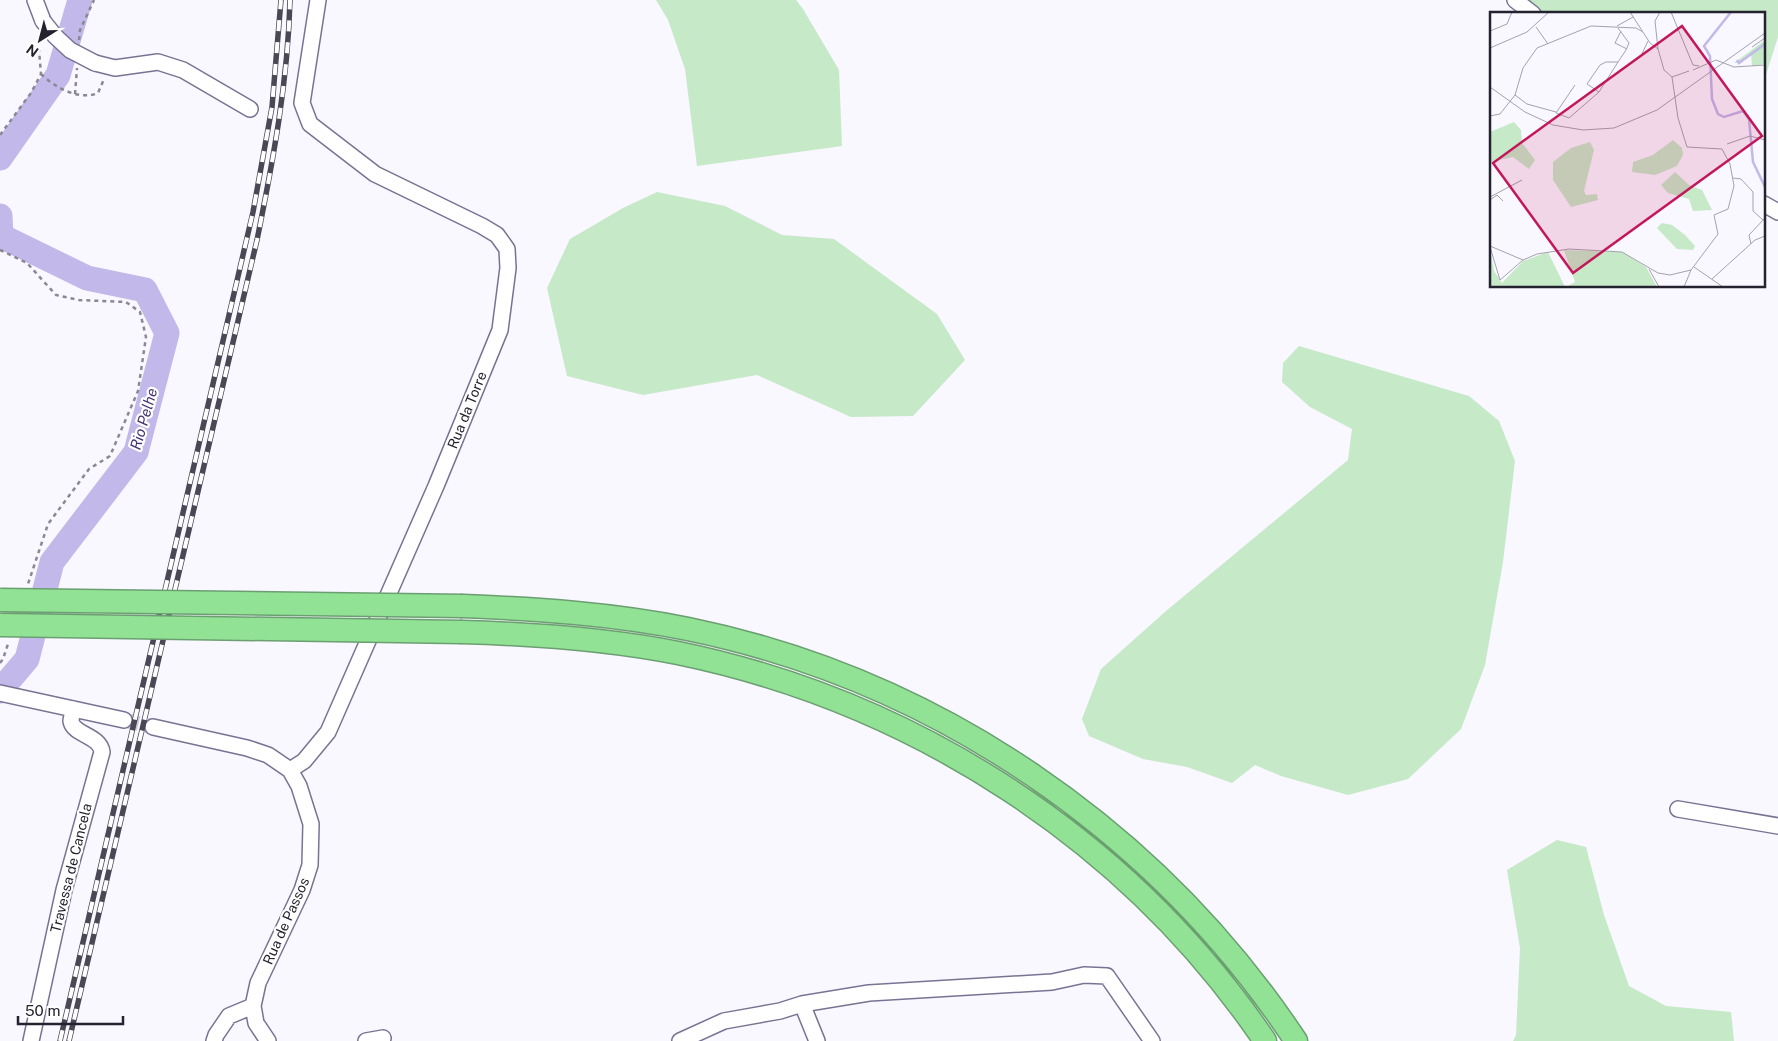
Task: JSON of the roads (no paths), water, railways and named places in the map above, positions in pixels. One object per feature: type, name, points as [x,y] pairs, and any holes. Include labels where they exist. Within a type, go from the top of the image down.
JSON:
[{"type":"highway","points":[[0,600],[463,606],[544,610],[662,624],[709,634],[775,652],[885,693],[938,718],[1030,773],[1077,807],[1130,850],[1212,932],[1256,985],[1296,1041]]},
{"type":"highway","points":[[5,633],[462,632],[588,640],[647,648],[706,660],[764,675],[822,694],[877,717],[930,743],[986,775],[1034,806],[1110,865],[1145,898],[1185,940],[1241,1006],[1266,1041]]},
{"type":"street","points":[[35,0],[43,21],[54,36],[70,50],[100,64],[115,68],[158,62],[183,70],[250,109]]},
{"type":"street","name":"Rua da Torre","points":[[290,770],[304,761],[328,732],[436,486],[500,330],[508,268],[507,249],[497,235],[375,174],[310,124],[302,103],[318,0]]},
{"type":"street","points":[[1515,0],[1530,12]]},
{"type":"street","points":[[1766,205],[1778,212]]},
{"type":"street","points":[[0,693],[124,720]]},
{"type":"street","name":"Travessa de Cancela","points":[[31,1041],[64,890],[102,752],[99,743],[74,726],[71,721],[74,709]]},
{"type":"street","points":[[153,727],[247,748],[268,755],[290,770]]},
{"type":"street","name":"Rua de Passos","points":[[253,1006],[258,983],[302,890],[310,866],[311,824],[299,786],[290,770]]},
{"type":"street","points":[[1678,809],[1778,826]]},
{"type":"street","points":[[680,1041],[724,1020],[869,993],[1052,982],[1084,975],[1107,976],[1152,1041]]},
{"type":"street","points":[[802,1004],[817,1041]]},
{"type":"street","points":[[214,1041],[230,1016],[253,1006],[256,1023],[268,1041]]},
{"type":"street","points":[[366,1041],[383,1038]]},
{"type":"waterway","name":"Rio Pelhe","points":[[0,158],[58,75],[80,0]]},
{"type":"waterway","name":"Rio Pelhe","points":[[0,216],[1,236],[87,278],[145,290],[167,333],[136,452],[52,562],[27,659],[0,691]]},
{"type":"tunnel","points":[[124,720],[153,727]]},
{"type":"railway","points":[[60,1041],[253,212],[272,107],[281,0]]},
{"type":"railway","points":[[69,1041],[257,240],[283,91],[290,0]]}]
